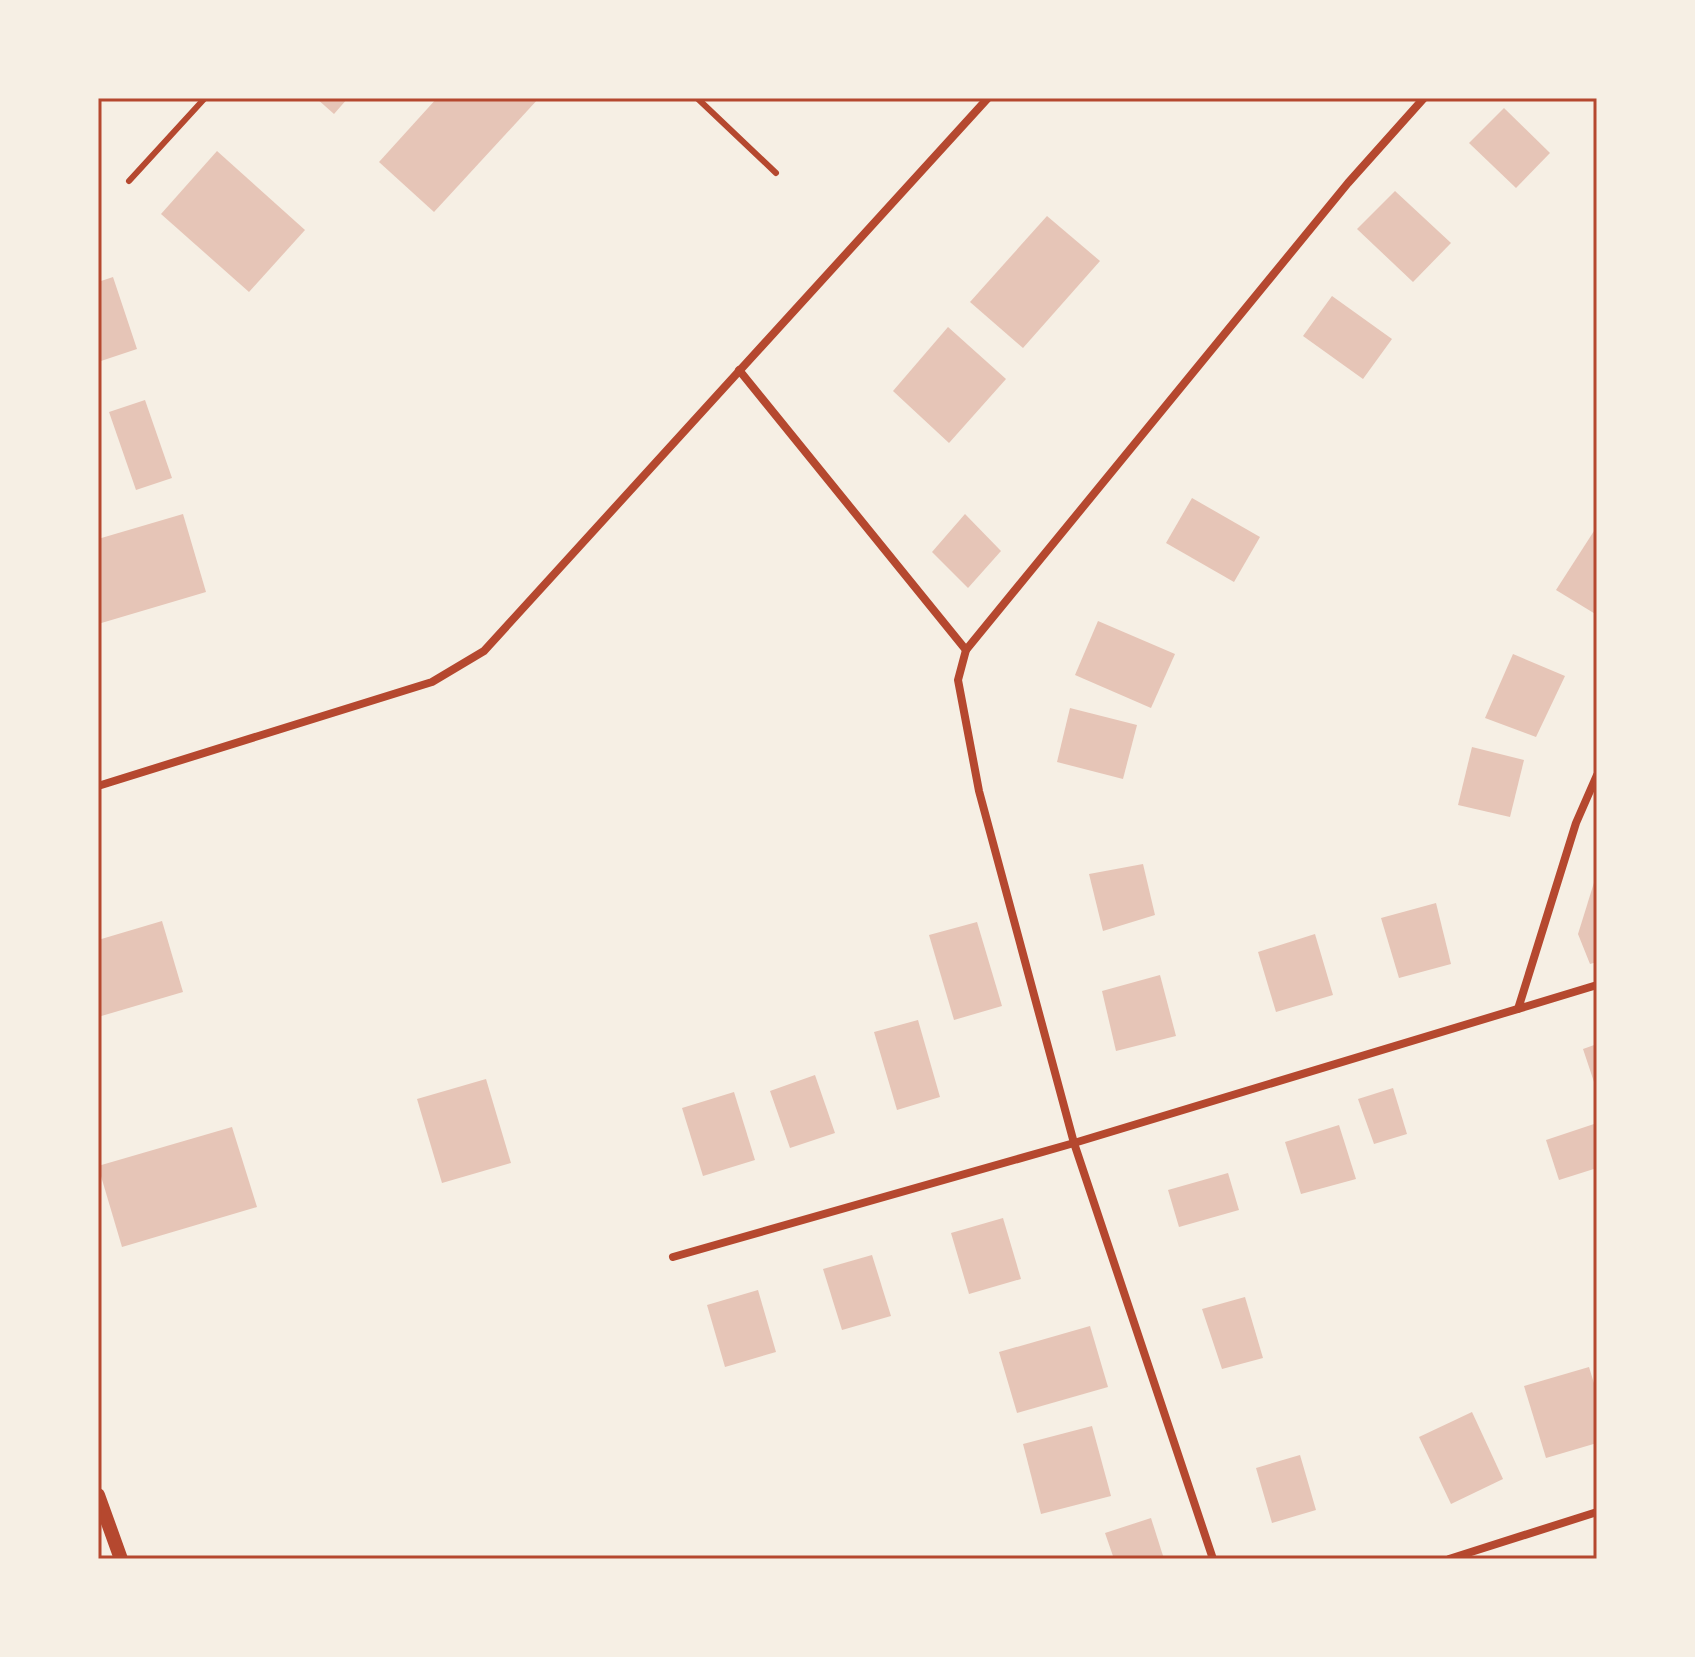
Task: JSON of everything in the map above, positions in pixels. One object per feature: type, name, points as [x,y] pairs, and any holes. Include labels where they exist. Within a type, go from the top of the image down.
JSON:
[{"type":"street","points":[[98,786],[432,682],[484,651],[988,98]]},
{"type":"street","points":[[1213,1559],[1074,1143],[979,791],[958,680],[966,650],[1348,183],[1424,98]]},
{"type":"street","points":[[739,370],[966,650]]},
{"type":"street","points":[[1518,1009],[1576,823],[1597,775]]},
{"type":"street","points":[[673,1257],[1074,1143],[1597,985]]},
{"type":"street","points":[[98,1495],[121,1559]]},
{"type":"street","points":[[1449,1559],[1597,1512]]},
{"type":"lane","points":[[129,181],[205,98]]},
{"type":"lane","points":[[697,98],[776,173]]},
{"type":"building","points":[[316,98],[348,98],[334,114]]},
{"type":"building","points":[[437,98],[539,98],[434,212],[379,162]]},
{"type":"building","points":[[1504,108],[1550,153],[1516,188],[1469,143]]},
{"type":"building","points":[[217,151],[305,230],[249,292],[161,214]]},
{"type":"building","points":[[1395,191],[1451,243],[1413,282],[1357,229]]},
{"type":"building","points":[[1047,216],[1100,261],[1023,348],[970,302]]},
{"type":"building","points":[[113,277],[137,349],[98,362],[98,282]]},
{"type":"building","points":[[1332,296],[1392,339],[1363,379],[1303,336]]},
{"type":"building","points":[[948,327],[1006,379],[949,443],[893,391]]},
{"type":"building","points":[[145,400],[172,478],[136,490],[109,412]]},
{"type":"building","points":[[1192,498],[1260,537],[1234,582],[1166,543]]},
{"type":"building","points":[[183,514],[206,592],[98,624],[98,539]]},
{"type":"building","points":[[965,514],[1001,551],[968,588],[932,552]]},
{"type":"building","points":[[1594,531],[1597,533],[1597,615],[1556,590]]},
{"type":"building","points":[[1098,621],[1175,654],[1151,708],[1075,675]]},
{"type":"building","points":[[1513,654],[1565,676],[1536,737],[1485,718]]},
{"type":"building","points":[[1070,708],[1137,725],[1123,779],[1057,762]]},
{"type":"building","points":[[1472,747],[1524,760],[1510,817],[1458,805]]},
{"type":"building","points":[[1143,864],[1155,915],[1103,931],[1089,874]]},
{"type":"building","points":[[1597,873],[1597,962],[1590,964],[1578,934]]},
{"type":"building","points":[[1436,903],[1451,964],[1399,978],[1381,918]]},
{"type":"building","points":[[162,921],[183,992],[98,1017],[98,940]]},
{"type":"building","points":[[977,922],[1002,1006],[954,1020],[929,935]]},
{"type":"building","points":[[1315,934],[1333,995],[1276,1012],[1258,952]]},
{"type":"building","points":[[1160,975],[1176,1036],[1116,1051],[1102,991]]},
{"type":"building","points":[[918,1020],[940,1097],[897,1110],[874,1032]]},
{"type":"building","points":[[1597,1044],[1597,1088],[1596,1088],[1583,1049]]},
{"type":"building","points":[[815,1075],[835,1133],[790,1148],[770,1091]]},
{"type":"building","points":[[486,1079],[511,1163],[442,1183],[417,1099]]},
{"type":"building","points":[[1393,1088],[1407,1134],[1374,1144],[1358,1099]]},
{"type":"building","points":[[734,1092],[755,1160],[703,1176],[682,1108]]},
{"type":"building","points":[[1597,1123],[1597,1168],[1559,1180],[1546,1140]]},
{"type":"building","points":[[1339,1125],[1356,1179],[1301,1194],[1285,1142]]},
{"type":"building","points":[[232,1127],[257,1207],[122,1247],[98,1166]]},
{"type":"building","points":[[1228,1173],[1239,1210],[1179,1227],[1168,1190]]},
{"type":"building","points":[[1003,1218],[1021,1279],[969,1294],[951,1233]]},
{"type":"building","points":[[872,1255],[891,1316],[842,1330],[823,1269]]},
{"type":"building","points":[[758,1290],[776,1352],[725,1367],[707,1305]]},
{"type":"building","points":[[1245,1297],[1263,1358],[1222,1369],[1202,1309]]},
{"type":"building","points":[[1090,1326],[1108,1387],[1017,1413],[999,1352]]},
{"type":"building","points":[[1589,1367],[1597,1393],[1597,1443],[1546,1458],[1524,1386]]},
{"type":"building","points":[[1472,1412],[1503,1479],[1451,1504],[1419,1437]]},
{"type":"building","points":[[1092,1426],[1111,1496],[1041,1514],[1023,1444]]},
{"type":"building","points":[[1300,1455],[1316,1510],[1272,1523],[1256,1468]]},
{"type":"building","points":[[1151,1518],[1164,1559],[1114,1559],[1105,1533]]}]
